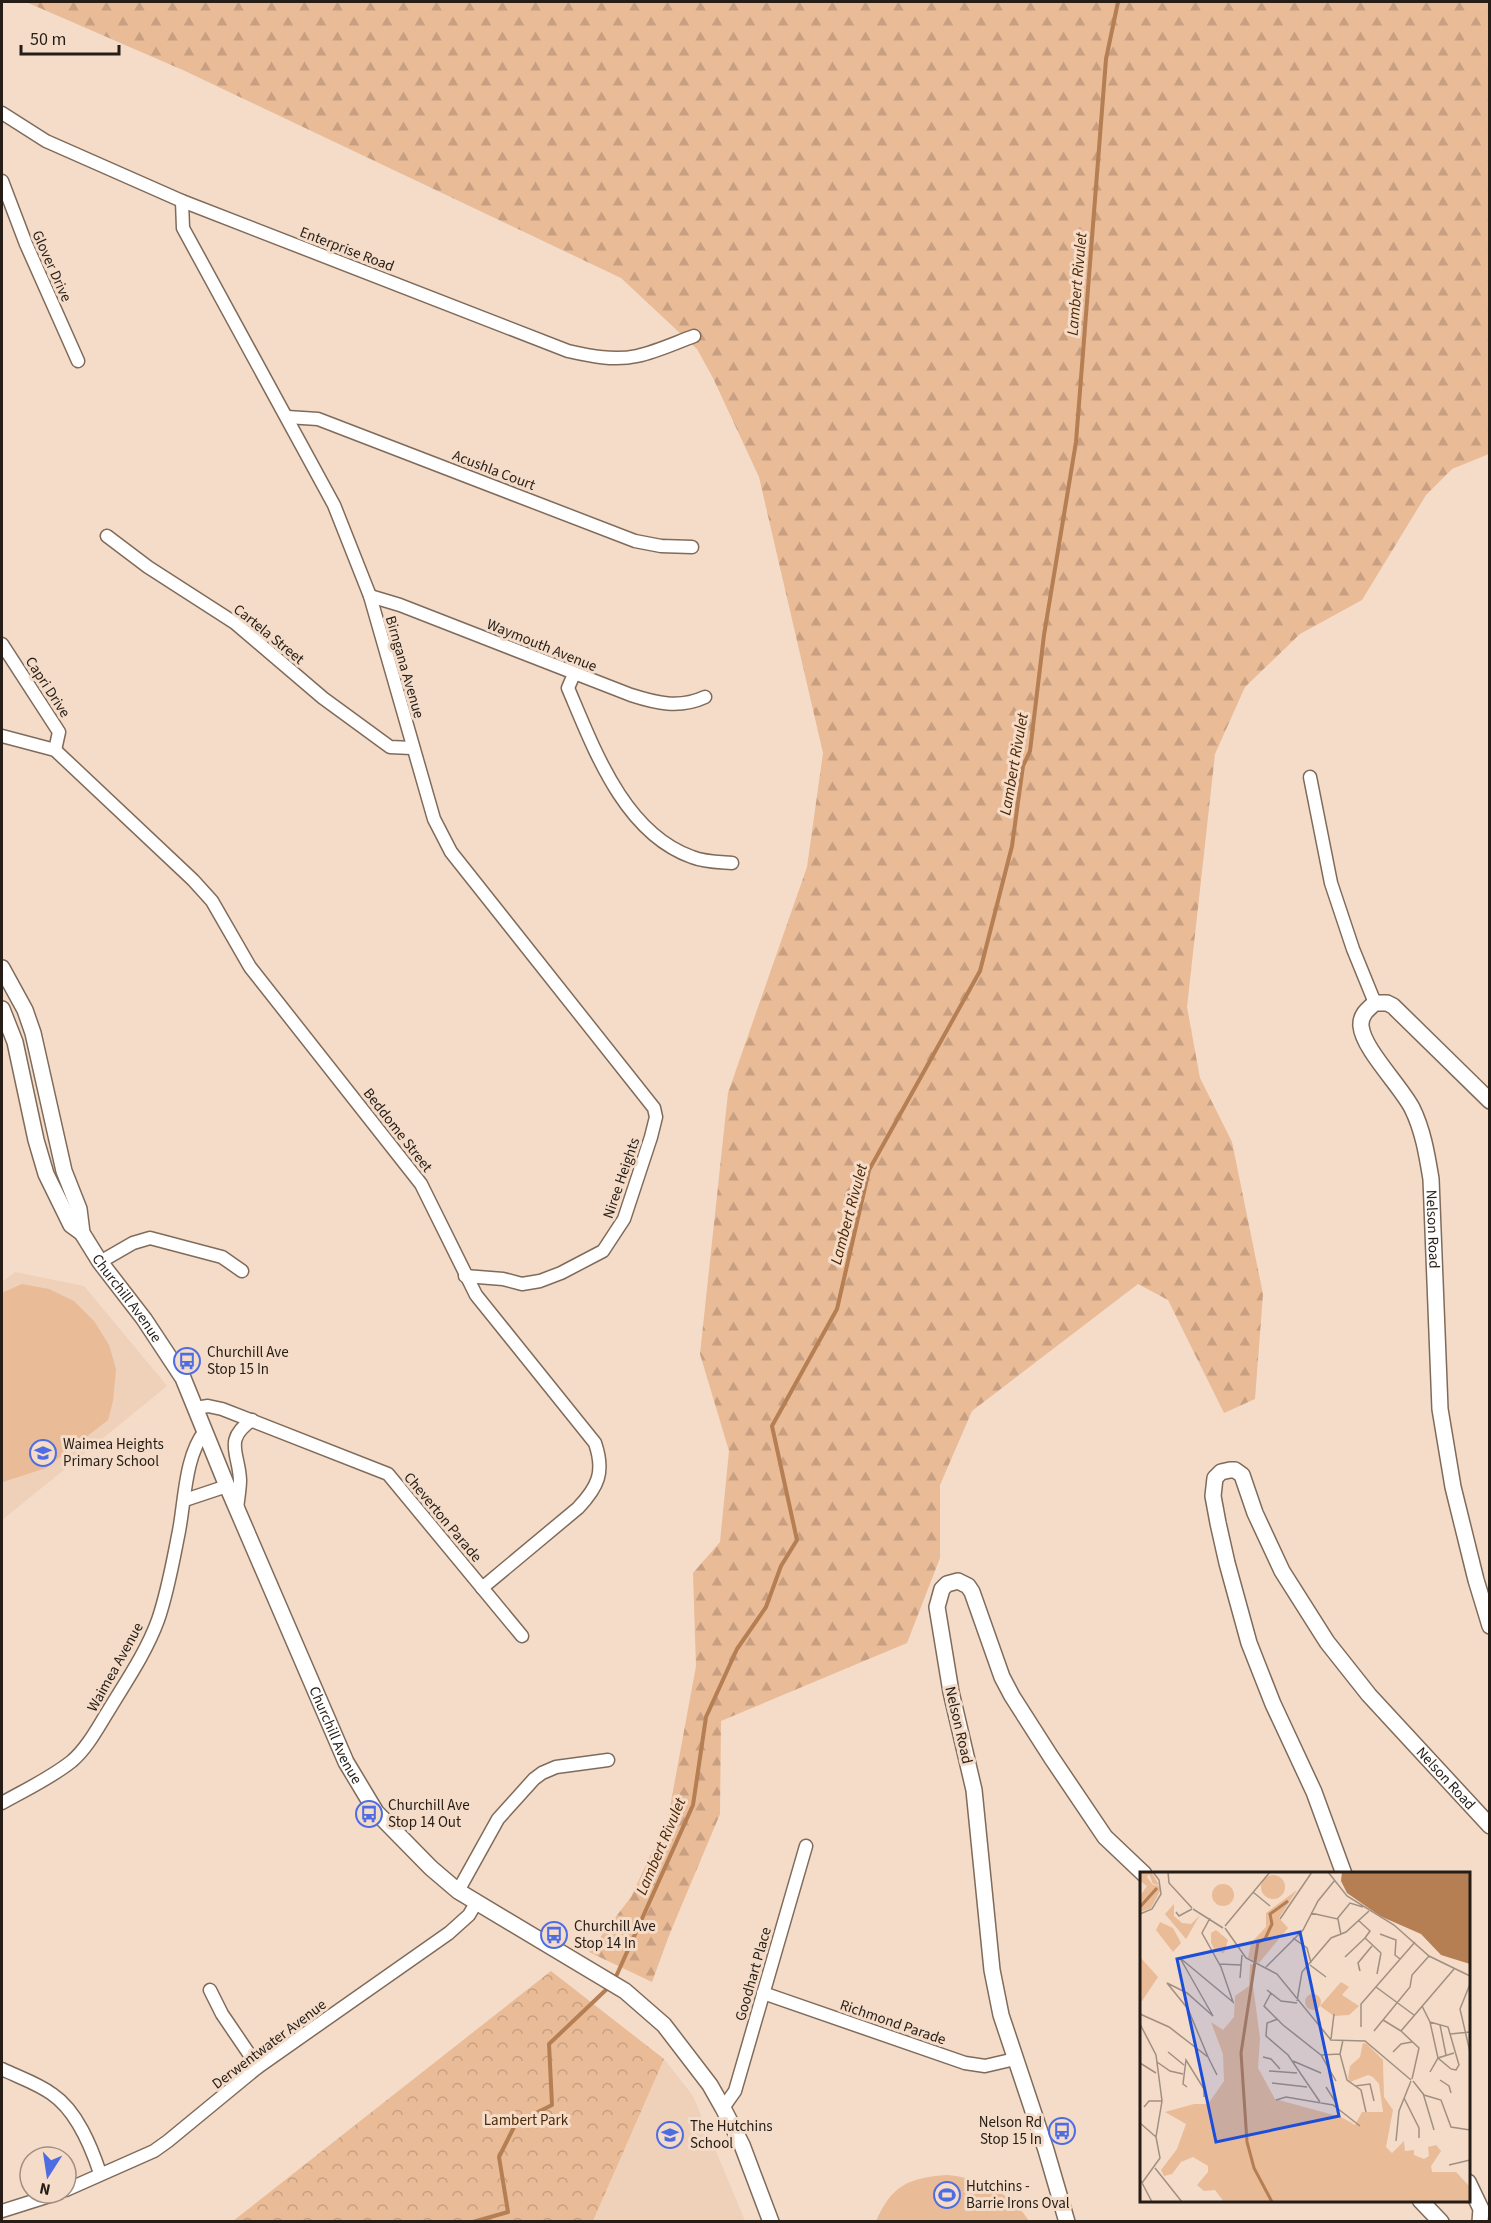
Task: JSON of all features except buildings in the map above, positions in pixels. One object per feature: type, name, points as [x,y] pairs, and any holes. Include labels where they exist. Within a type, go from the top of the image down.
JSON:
[{"type":"street","name":"Enterprise Road","points":[[2,113],[46,141],[182,201],[568,351],[600,357],[636,356],[694,336]]},
{"type":"street","name":"Glover Drive","points":[[2,181],[26,244],[78,361]]},
{"type":"street","name":"Birngana Avenue","points":[[182,201],[183,228],[334,505],[370,596],[434,819],[451,852],[654,1108]]},
{"type":"street","name":"Acushla Court","points":[[287,417],[318,419],[635,541],[661,546],[692,547]]},
{"type":"street","name":"Cartela Street","points":[[107,536],[148,567],[235,623],[323,698],[390,747],[412,748]]},
{"type":"street","name":"Waymouth Avenue","points":[[370,596],[400,605],[573,674],[656,703],[692,703],[705,697]]},
{"type":"street","name":"Capri Drive","points":[[2,644],[59,732],[55,750]]},
{"type":"street","points":[[573,674],[568,688],[605,773],[647,828],[660,841],[694,858],[732,863]]},
{"type":"street","name":"Beddome Street","points":[[2,736],[55,750],[193,879],[212,901],[250,967],[421,1184],[476,1295],[595,1443],[601,1460],[598,1478],[591,1493],[578,1508],[482,1588]]},
{"type":"street","points":[[1310,777],[1331,883],[1353,949],[1375,1003],[1387,1003],[1398,1010],[1490,1101]]},
{"type":"street","name":"Churchill Avenue","points":[[2,968],[26,1010],[33,1033],[64,1171],[79,1209],[82,1233],[100,1262],[144,1319],[177,1368],[206,1431],[227,1486],[345,1762],[376,1812],[431,1868],[458,1891],[625,1991],[664,2025],[710,2085],[723,2108],[742,2145],[771,2222]]},
{"type":"street","name":"Nelson Road","points":[[1375,1003],[1363,1015],[1361,1026],[1363,1033],[1374,1053],[1412,1107],[1420,1127],[1430,1168],[1440,1409],[1453,1487],[1490,1626]]},
{"type":"street","name":"Churchill Avenue","points":[[2,1009],[15,1042],[36,1140],[46,1174],[71,1226],[82,1233]]},
{"type":"street","name":"Niree Heights","points":[[465,1276],[503,1279],[522,1284],[540,1281],[561,1273],[603,1251],[624,1219],[651,1137],[656,1117],[654,1108]]},
{"type":"street","points":[[100,1262],[133,1243],[150,1238],[222,1257],[242,1271]]},
{"type":"street","name":"Cheverton Parade","points":[[196,1408],[208,1406],[222,1409],[388,1474],[522,1636]]},
{"type":"street","points":[[237,1509],[240,1479],[234,1444],[242,1427],[252,1420]]},
{"type":"street","name":"Waimea Avenue","points":[[2,1803],[74,1759],[88,1743],[136,1667],[164,1601],[192,1456],[197,1442],[206,1431]]},
{"type":"street","name":"Nelson Road","points":[[1343,1872],[1314,1792],[1273,1704],[1249,1643],[1227,1563],[1213,1496],[1215,1478],[1225,1470],[1235,1470],[1242,1475],[1255,1513],[1282,1571],[1302,1606],[1332,1649],[1369,1695],[1490,1827]]},
{"type":"street","points":[[185,1500],[227,1486]]},
{"type":"street","name":"Nelson Road","points":[[1067,2222],[1046,2150],[1001,2015],[992,1970],[974,1790],[951,1692],[938,1617],[940,1593],[947,1584],[958,1581],[968,1586],[1002,1677],[1041,1743],[1106,1837],[1142,1872]]},
{"type":"street","points":[[458,1891],[498,1820],[534,1779],[556,1767],[608,1760]]},
{"type":"street","name":"Goodhart Place","points":[[723,2108],[735,2091],[806,1846]]},
{"type":"street","name":"Derwentwater Avenue","points":[[78,2184],[161,2146],[258,2067],[450,1934],[469,1915],[476,1903]]},
{"type":"street","points":[[210,1990],[222,2014],[258,2067]]},
{"type":"street","name":"Richmond Parade","points":[[763,1993],[965,2063],[985,2066],[1015,2059]]},
{"type":"street","points":[[2,2069],[53,2094],[71,2113],[84,2133],[100,2173]]},
{"type":"street","points":[[1470,2186],[1479,2202],[1482,2214],[1480,2222]]},
{"type":"street","points":[[1422,2202],[1442,2222]]},
{"type":"street","points":[[2,2211],[21,2205]]},
{"type":"shaded area","name":"Waimea Heights Primary School","points":[[15,1272],[84,1286],[167,1386],[2,1520],[2,1282]]},
{"type":"shaded area","name":"The Hutchins School","points":[[664,2059],[693,2096],[745,2221],[593,2221]]},
{"type":"green space","points":[[26,2],[1489,2],[1489,454],[1452,469],[1426,495],[1362,600],[1300,634],[1245,687],[1215,754],[1187,1007],[1200,1078],[1232,1142],[1263,1294],[1255,1399],[1224,1413],[1168,1300],[1138,1284],[972,1411],[940,1485],[940,1558],[907,1643],[721,1721],[720,1814],[652,1982],[589,1952],[631,1897],[668,1818],[696,1666],[693,1573],[720,1542],[729,1451],[700,1354],[728,1093],[807,867],[823,753],[759,477],[697,349],[621,278],[185,71]]},
{"type":"green space","name":"Waimea Heights Primary School","points":[[22,1284],[49,1289],[74,1301],[94,1321],[109,1345],[116,1369],[113,1401],[108,1420],[46,1468],[3,1482],[2,1293]]},
{"type":"green space","name":"Lambert Park","points":[[551,1971],[664,2059],[593,2221],[233,2221]]},
{"type":"green space","name":"Hutchins - Barrie Irons Oval","points":[[947,2175],[983,2183],[994,2189],[1013,2202],[1029,2221],[876,2221],[895,2191],[912,2181]]},
{"type":"waterway","name":"Lambert Rivulet","points":[[614,1981],[693,1805],[706,1717],[737,1649],[766,1607],[781,1566],[797,1540],[772,1426],[837,1309],[869,1170],[980,971],[1012,846],[1023,766],[1030,751],[1044,635],[1076,442],[1106,59],[1118,2]]},
{"type":"waterway","name":"Lambert Rivulet","points":[[473,2222],[508,2212],[499,2157],[516,2123],[552,2105],[549,2044],[609,1987]]},
{"type":"place","name":"Churchill Ave Stop 15 In","points":[[187,1361]]},
{"type":"place","name":"Waimea Heights Primary School","points":[[43,1453]]},
{"type":"place","name":"Churchill Ave Stop 14 Out","points":[[369,1814]]},
{"type":"place","name":"Churchill Ave Stop 14 In","points":[[554,1935]]},
{"type":"place","name":"Nelson Rd Stop 15 In","points":[[1062,2131]]},
{"type":"place","name":"The Hutchins School","points":[[670,2135]]},
{"type":"place","name":"Hutchins - Barrie Irons Oval","points":[[947,2195]]}]
